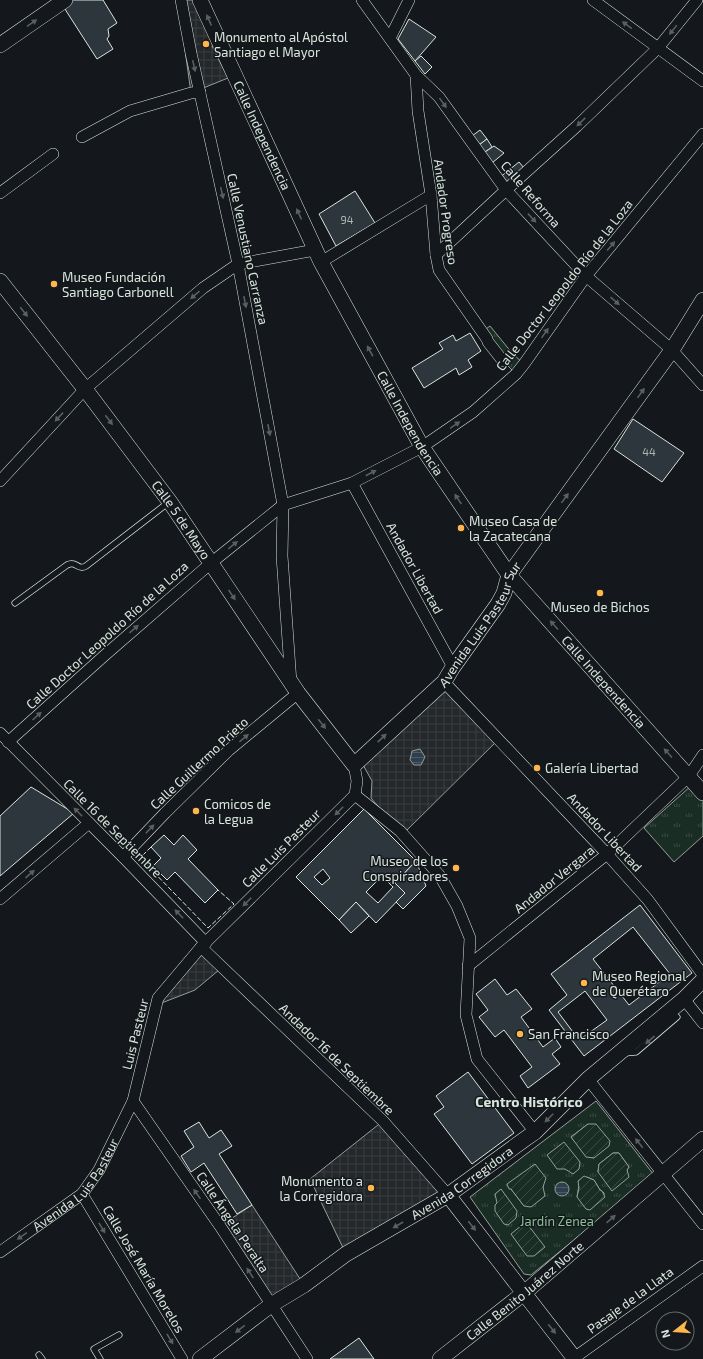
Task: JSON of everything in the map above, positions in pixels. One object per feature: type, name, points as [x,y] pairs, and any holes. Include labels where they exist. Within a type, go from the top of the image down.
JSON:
[{"type":"street","points":[[0,45],[65,0]]},
{"type":"street","name":"Calle Venustiano Carranza","points":[[181,0],[191,53],[238,264],[283,505],[282,556],[295,688]]},
{"type":"street","name":"Calle Independencia","points":[[200,0],[318,256],[422,447],[509,575],[703,793]]},
{"type":"street","name":"Calle Reforma","points":[[362,0],[416,75],[439,97],[506,190],[586,276],[672,350],[703,385]]},
{"type":"street","points":[[390,38],[409,0]]},
{"type":"street","points":[[593,0],[703,81]]},
{"type":"street","points":[[436,255],[577,126],[658,48],[697,0]]},
{"type":"street","name":"Andador Progreso","points":[[416,75],[418,111],[431,195],[438,270],[503,361]]},
{"type":"street","points":[[82,137],[130,111],[191,93],[200,92]]},
{"type":"street","name":"Calle Doctor Leopoldo Río de la Loza","points":[[8,742],[211,563],[283,505],[352,483],[422,447],[473,412],[516,374],[586,276],[703,134]]},
{"type":"street","points":[[0,193],[53,154]]},
{"type":"street","points":[[0,481],[86,389],[203,288],[238,264],[318,256],[431,195]]},
{"type":"street","name":"Calle 5 de Mayo","points":[[0,281],[86,389],[170,502],[295,688],[354,765]]},
{"type":"street","points":[[672,350],[703,300]]},
{"type":"street","name":"Avenida Luis Pasteur Sur","points":[[354,765],[444,682],[498,604],[504,593],[509,575],[672,350]]},
{"type":"street","name":"Andador Libertad","points":[[352,483],[453,667]]},
{"type":"street","name":"Andador Libertad","points":[[444,682],[607,854],[648,900],[703,975]]},
{"type":"street","name":"Calle Guillermo Prieto","points":[[123,857],[229,750],[295,688]]},
{"type":"street","name":"Calle 16 de Septiembre","points":[[0,733],[123,857],[203,945]]},
{"type":"street","name":"Andador Vergara","points":[[468,966],[607,854],[689,776],[703,755]]},
{"type":"street","points":[[354,765],[357,781],[355,795],[400,831],[440,876],[457,906],[470,938],[480,956]]},
{"type":"street","name":"Calle Luis Pasteur","points":[[203,945],[355,795]]},
{"type":"street","points":[[0,899],[89,823]]},
{"type":"street","points":[[470,938],[466,1015],[477,1059],[534,1132]]},
{"type":"street","name":"Luis Pasteur","points":[[133,1101],[158,998],[203,945]]},
{"type":"street","name":"Andador 16 de Septiembre","points":[[203,945],[383,1121],[448,1195]]},
{"type":"street","name":"Avenida Corregidora","points":[[200,1359],[346,1254],[448,1195],[534,1132],[588,1079],[684,999],[703,980]]},
{"type":"street","points":[[684,999],[703,1023]]},
{"type":"street","points":[[588,1079],[703,1224]]},
{"type":"street","name":"Avenida Luis Pasteur","points":[[0,1252],[82,1194],[99,1170],[133,1101]]},
{"type":"street","name":"Calle Ángela Peralta","points":[[133,1101],[220,1226],[307,1359]]},
{"type":"street","name":"Calle Benito Juárez Norte","points":[[440,1359],[524,1293],[703,1140]]},
{"type":"street","name":"Calle José María Morelos","points":[[82,1194],[182,1359]]},
{"type":"street","points":[[448,1195],[575,1359]]},
{"type":"street","name":"Pasaje de la Llata","points":[[575,1359],[703,1266]]},
{"type":"lane","points":[[15,604],[72,562],[79,568],[83,568],[170,502]]},
{"type":"lane","points":[[619,1053],[636,1052],[677,1017]]},
{"type":"lane","points":[[100,1359],[94,1349],[120,1335]]},
{"type":"green space","points":[[490,326],[512,353],[524,364],[516,374],[503,361],[482,332]]},
{"type":"green space","points":[[692,785],[703,798],[703,836],[674,862],[644,828]]},
{"type":"green space","name":"Jardín Zenea","points":[[596,1101],[654,1175],[531,1275],[524,1274],[470,1197]],"holes":[[[588,1124],[594,1158],[588,1156],[571,1137]],[[613,1153],[619,1153],[629,1167],[627,1174],[598,1172],[599,1164]],[[587,1177],[594,1180],[604,1195],[577,1197],[579,1185]],[[543,1184],[543,1191],[524,1206],[511,1189]]]},
{"type":"green space","points":[[588,1124],[596,1124],[610,1141],[609,1146],[594,1158],[586,1157],[571,1137]]},
{"type":"green space","points":[[564,1142],[580,1162],[579,1169],[573,1174],[565,1169],[557,1169],[547,1155]]},
{"type":"green space","points":[[613,1153],[619,1153],[629,1167],[627,1170],[629,1177],[612,1191],[598,1172],[599,1164]]},
{"type":"green space","points":[[535,1164],[546,1178],[543,1187],[545,1196],[531,1207],[524,1206],[511,1189],[509,1189],[507,1184]]},
{"type":"green space","points":[[584,1176],[594,1180],[605,1197],[590,1210],[586,1209],[577,1197],[579,1188],[578,1181]]},
{"type":"green space","points":[[501,1189],[517,1211],[516,1218],[508,1225],[504,1224],[495,1211],[495,1205],[497,1203],[495,1194]]},
{"type":"green space","points":[[522,1225],[528,1225],[545,1247],[534,1256],[527,1256],[511,1234]]},
{"type":"shaded area","points":[[178,0],[200,0],[220,44],[212,46],[228,78],[191,93]]},
{"type":"shaded area","points":[[450,683],[502,736],[406,831],[382,811],[371,798],[372,781],[362,763]]},
{"type":"shaded area","points":[[201,953],[219,970],[195,990],[159,1004]]},
{"type":"shaded area","points":[[383,1121],[448,1195],[346,1254],[310,1179]]},
{"type":"shaded area","points":[[252,1205],[304,1285],[271,1305],[220,1226]]},
{"type":"water","points":[[420,749],[425,757],[421,765],[414,765],[410,760],[412,751]]},
{"type":"water","points":[[562,1182],[567,1184],[569,1189],[567,1194],[562,1196],[557,1194],[555,1189],[557,1184]]},
{"type":"building","points":[[72,0],[103,0],[117,23],[108,29],[109,36],[107,39],[113,49],[97,59],[63,6]]},
{"type":"building","points":[[409,19],[436,37],[415,61],[398,39]]},
{"type":"building","points":[[421,56],[432,67],[425,74],[415,61]]},
{"type":"building","points":[[480,130],[487,139],[479,145],[472,136]]},
{"type":"building","points":[[487,139],[492,147],[485,152],[479,145]]},
{"type":"building","points":[[494,146],[504,153],[492,163],[485,152]]},
{"type":"building","points":[[519,162],[524,168],[504,184],[499,178]]},
{"type":"building","points":[[355,191],[375,223],[336,246],[319,214]]},
{"type":"building","points":[[470,333],[481,351],[468,360],[472,367],[459,375],[456,368],[424,388],[412,368],[443,349],[439,343],[453,335],[456,341]]},
{"type":"building","points":[[633,419],[684,453],[662,482],[614,449]]},
{"type":"building","points":[[31,787],[74,813],[0,876],[0,816]]},
{"type":"building","points":[[364,809],[416,861],[395,883],[405,893],[376,923],[356,902],[339,920],[296,877]],"holes":[[[323,869],[330,878],[322,885],[314,877]],[[382,876],[393,887],[378,903],[366,892]]]},
{"type":"building","points":[[164,835],[174,845],[183,835],[197,850],[188,859],[218,890],[205,903],[175,872],[167,880],[153,866],[161,858],[151,847]]},
{"type":"building","points":[[416,861],[426,886],[403,909],[396,902],[405,893],[395,883]]},
{"type":"building","points":[[356,902],[369,916],[351,933],[339,920]]},
{"type":"building","name":"Museo Regional de Querétaro","points":[[640,905],[692,973],[584,1056],[549,1010],[567,995],[551,974]],"holes":[[[633,927],[670,974],[629,1005],[593,959]],[[585,991],[607,1020],[579,1040],[558,1012]]]},
{"type":"building","name":"San Francisco","points":[[495,979],[507,995],[516,989],[532,1009],[521,1017],[543,1047],[555,1038],[561,1047],[552,1054],[560,1064],[528,1088],[520,1076],[532,1067],[504,1030],[495,1037],[479,1017],[488,1010],[476,994]]},
{"type":"building","points":[[468,1072],[514,1133],[472,1164],[434,1114],[444,1107],[436,1096]]},
{"type":"building","points":[[199,1122],[209,1138],[221,1130],[232,1146],[219,1154],[252,1205],[237,1214],[204,1163],[191,1172],[181,1156],[194,1147],[184,1131]]},
{"type":"building","points":[[359,1338],[374,1359],[330,1359]]},
{"type":"fence","points":[[151,847],[140,858],[208,928],[234,904],[218,890]]},
{"type":"place","name":"Monumento al Apóstol Santiago el Mayor","points":[[206,44]]},
{"type":"place","name":"Museo Fundación Santiago Carbonell","points":[[54,284]]},
{"type":"place","name":"Museo Casa de la Zacatecana","points":[[461,528]]},
{"type":"place","name":"Museo de Bichos","points":[[600,593]]},
{"type":"place","name":"Galería Libertad","points":[[537,768]]},
{"type":"place","name":"Comicos de la Legua","points":[[196,811]]},
{"type":"place","name":"Museo de los Conspiradores","points":[[456,868]]},
{"type":"place","name":"Museo Regional de Querétaro","points":[[584,983]]},
{"type":"place","name":"San Francisco","points":[[520,1034]]},
{"type":"place","name":"Monumento a la Corregidora","points":[[371,1188]]},
{"type":"district","name":"Centro Histórico","points":[[529,1101]]}]
